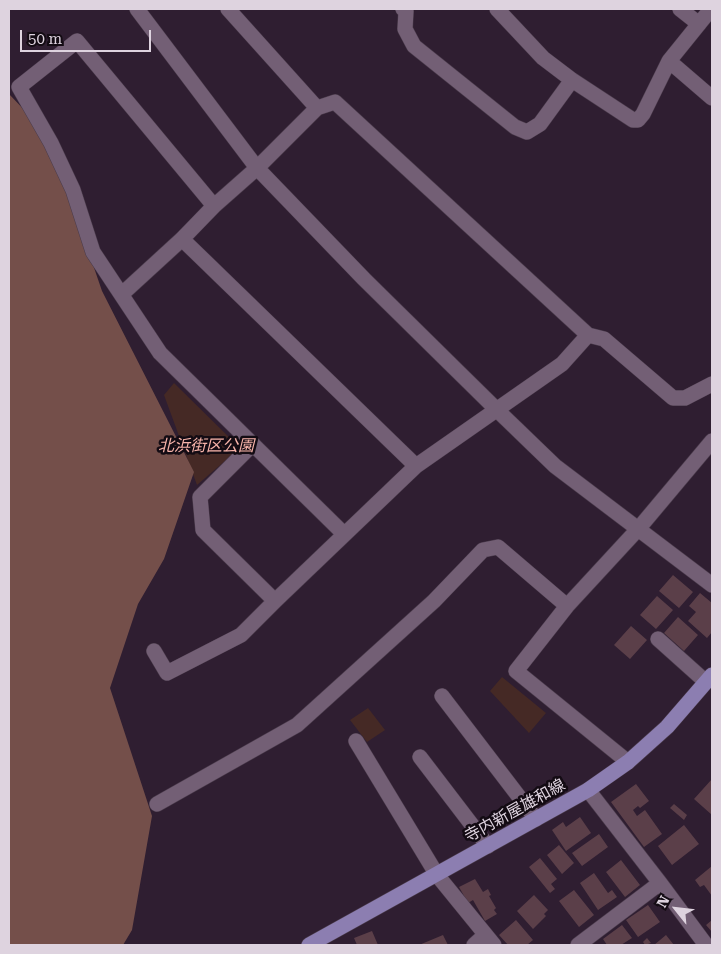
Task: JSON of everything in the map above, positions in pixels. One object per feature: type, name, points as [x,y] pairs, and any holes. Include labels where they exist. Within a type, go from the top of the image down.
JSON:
[{"type":"main road","name":"寺内新屋雄和線","points":[[309,945],[588,790],[628,762],[667,728],[709,678]]},
{"type":"street","points":[[137,9],[257,168],[364,280],[555,466],[711,580]]},
{"type":"street","points":[[228,9],[317,108]]},
{"type":"street","points":[[404,9],[406,11],[405,29],[414,46],[515,128],[527,132],[540,124],[572,80]]},
{"type":"street","points":[[497,9],[543,58],[572,80],[634,120],[638,120],[669,61],[711,9]]},
{"type":"street","points":[[680,9],[699,24]]},
{"type":"street","points":[[214,206],[78,41],[19,87],[52,143],[69,182],[93,252],[160,353],[344,534]]},
{"type":"street","points":[[669,61],[712,98]]},
{"type":"street","points":[[122,294],[182,239],[214,206],[257,168],[317,108],[335,102],[588,335],[604,339],[673,398],[685,398],[712,384]]},
{"type":"street","points":[[182,239],[416,466]]},
{"type":"street","points":[[154,651],[167,673],[241,635],[416,466],[562,364],[588,335]]},
{"type":"street","points":[[628,762],[516,671],[567,606],[639,528],[712,441]]},
{"type":"street","points":[[253,444],[200,496],[203,530],[275,601]]},
{"type":"street","points":[[157,804],[297,725],[434,601],[482,550],[498,547],[567,606]]},
{"type":"street","points":[[658,639],[709,678]]},
{"type":"street","points":[[442,696],[536,819]]},
{"type":"street","points":[[356,741],[437,875],[489,940],[474,945]]},
{"type":"street","points":[[420,757],[488,846]]},
{"type":"street","points":[[588,790],[706,945]]},
{"type":"street","points":[[578,945],[660,883]]},
{"type":"green space","name":"北浜街区公園","points":[[174,383],[240,448],[197,485],[164,395]]},
{"type":"green space","points":[[502,677],[546,713],[529,733],[490,691]]},
{"type":"green space","points":[[368,708],[385,730],[367,742],[350,720]]},
{"type":"shaded area","points":[[9,94],[30,116],[65,183],[102,291],[194,472],[164,559],[138,604],[110,688],[152,816],[132,930],[123,945],[9,945]]},
{"type":"building","points":[[673,575],[693,592],[679,608],[659,591]]},
{"type":"building","points":[[700,593],[712,603],[712,632],[707,638],[688,621],[696,612],[689,606]]},
{"type":"building","points":[[657,596],[673,610],[656,629],[640,615]]},
{"type":"building","points":[[678,617],[698,635],[684,651],[664,633]]},
{"type":"building","points":[[631,626],[647,640],[630,659],[614,645]]},
{"type":"building","points":[[712,779],[712,815],[694,799]]},
{"type":"building","points":[[636,784],[649,801],[640,808],[638,806],[633,810],[637,816],[645,810],[662,834],[644,847],[611,802]]},
{"type":"building","points":[[674,804],[687,815],[684,820],[670,808]]},
{"type":"building","points":[[580,817],[591,833],[566,851],[552,830],[563,822],[566,827]]},
{"type":"building","points":[[684,825],[699,844],[672,865],[658,846]]},
{"type":"building","points":[[599,834],[608,847],[582,866],[572,853]]},
{"type":"building","points":[[559,845],[574,863],[562,874],[547,855]]},
{"type":"building","points":[[540,858],[557,879],[551,884],[555,889],[550,893],[529,867]]},
{"type":"building","points":[[621,860],[640,885],[625,897],[606,872]]},
{"type":"building","points":[[712,866],[712,896],[704,885],[700,887],[695,880]]},
{"type":"building","points":[[594,873],[608,893],[612,890],[617,897],[598,910],[580,883]]},
{"type":"building","points":[[475,879],[483,892],[488,889],[491,895],[489,896],[496,908],[494,910],[497,914],[485,921],[473,900],[468,903],[459,887]]},
{"type":"building","points":[[574,890],[594,915],[579,927],[559,901]]},
{"type":"building","points":[[534,895],[548,910],[544,914],[546,916],[533,929],[517,911]]},
{"type":"building","points":[[648,905],[660,922],[638,937],[626,920]]},
{"type":"building","points":[[516,920],[533,940],[527,945],[508,945],[499,935]]},
{"type":"building","points":[[712,920],[712,932],[706,925]]},
{"type":"building","points":[[622,925],[632,938],[621,945],[607,945],[603,939]]},
{"type":"building","points":[[372,931],[378,945],[357,945],[354,938]]},
{"type":"building","points":[[443,935],[448,945],[419,945]]},
{"type":"building","points":[[666,935],[674,945],[654,945]]},
{"type":"building","points":[[647,938],[651,943],[645,945],[643,942]]}]
